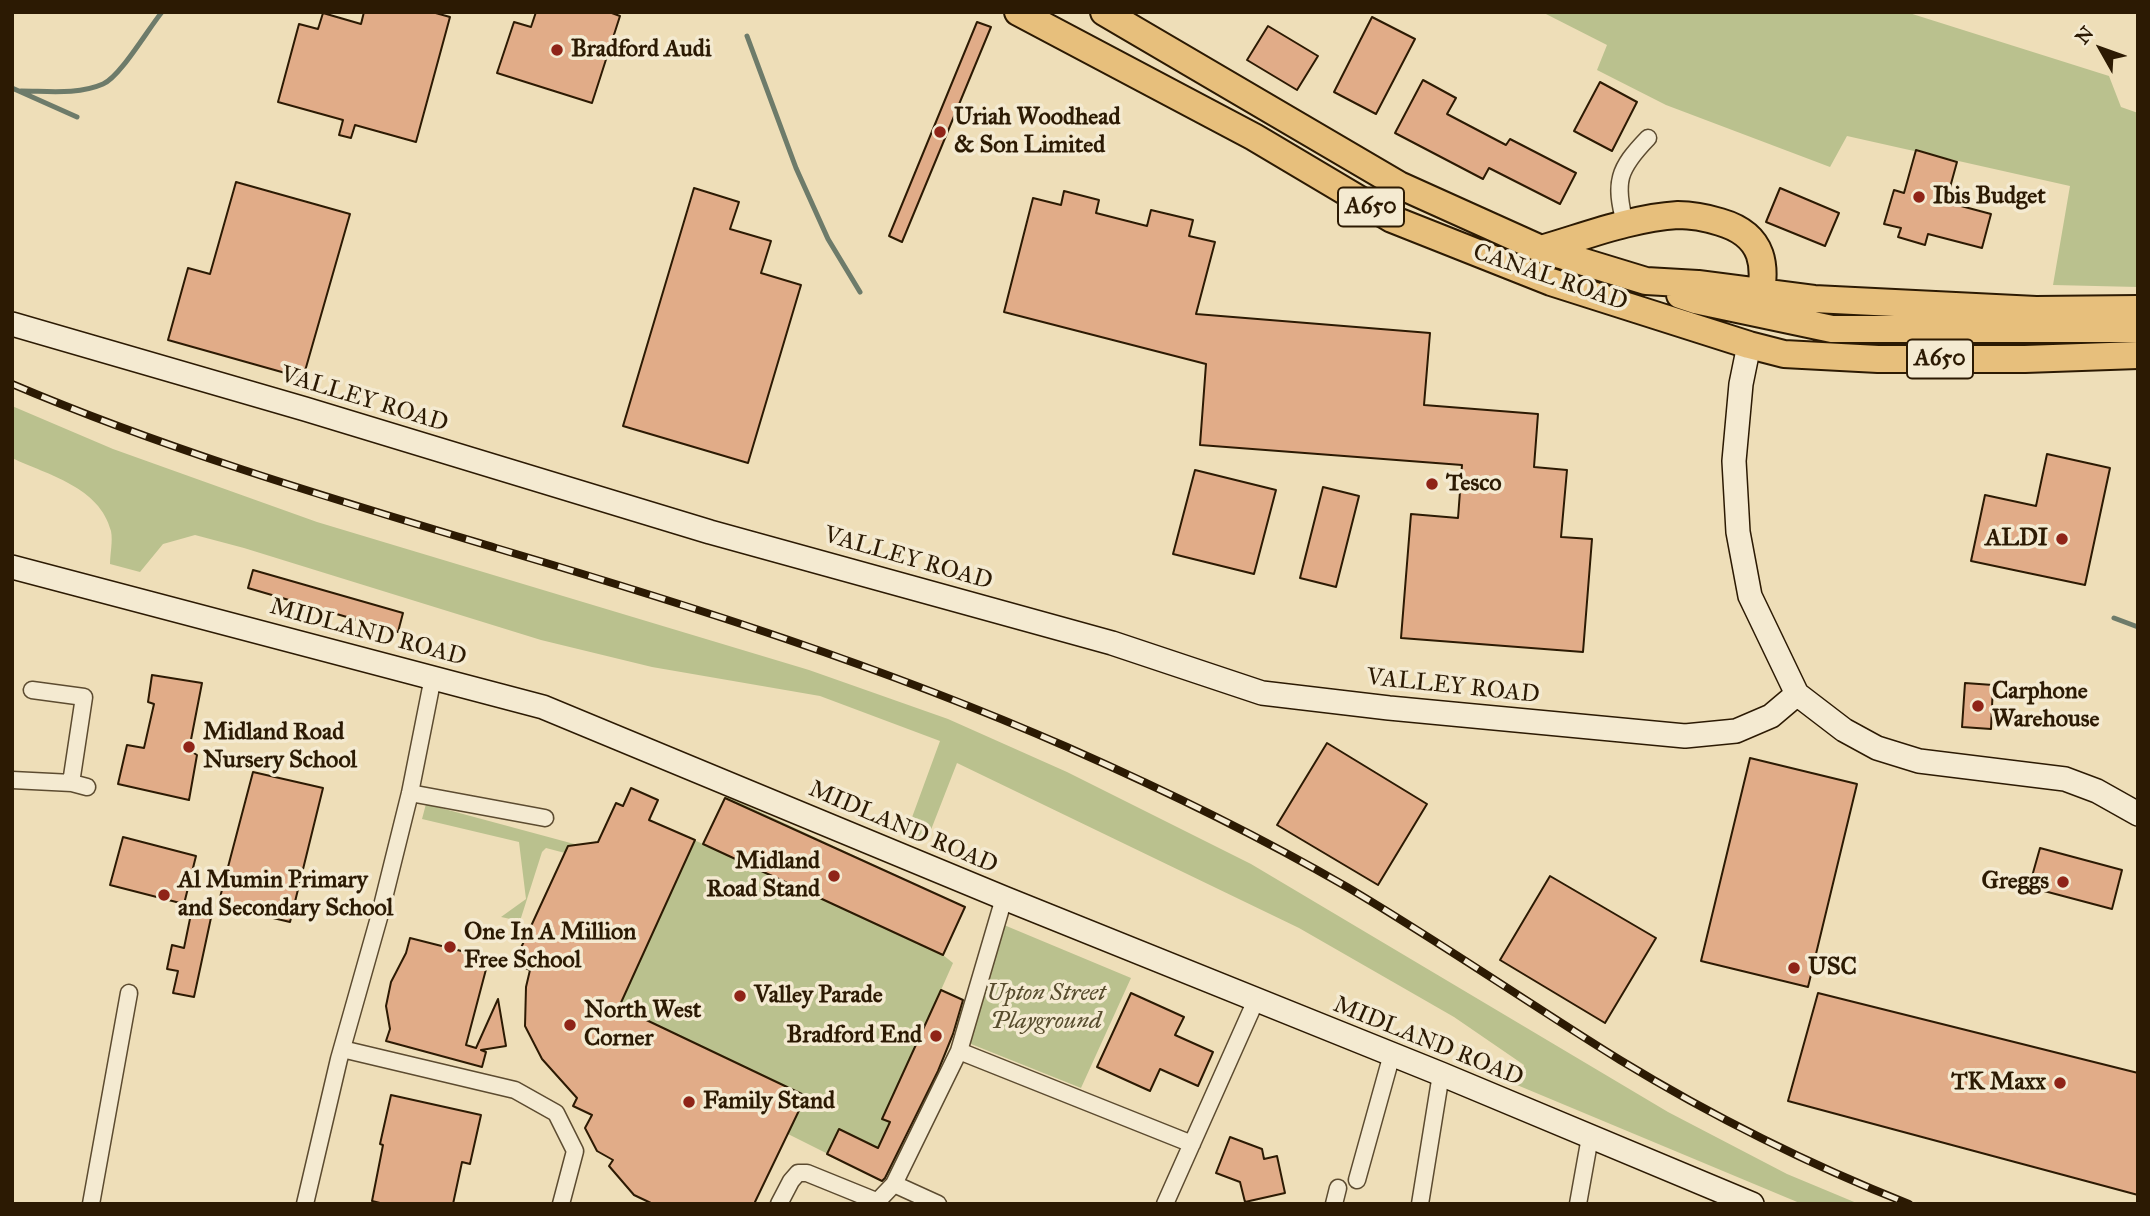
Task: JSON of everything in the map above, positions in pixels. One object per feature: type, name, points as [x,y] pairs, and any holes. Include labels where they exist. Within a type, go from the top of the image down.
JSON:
[{"type":"main road","name":"CANAL ROAD","points":[[1018,12],[1254,137],[1392,219],[1550,282],[1749,345],[1784,354],[1878,359],[2025,359],[2136,355]]},
{"type":"main road","name":"CANAL ROAD","points":[[1104,12],[1265,109],[1399,185],[1541,249],[1646,281],[1695,300],[1759,303]]},
{"type":"main road","points":[[1120,12],[1149,37]]},
{"type":"main road","points":[[1541,249],[1625,223],[1678,215],[1705,218],[1744,231],[1760,253],[1764,271],[1749,345]]},
{"type":"main road","name":"A650","points":[[1759,303],[1814,299],[2036,310],[2138,309]]},
{"type":"main road","name":"A650","points":[[1759,303],[1832,329],[2138,329]]},
{"type":"street","points":[[1625,223],[1618,197],[1622,170],[1630,156],[1648,138]]},
{"type":"street","name":"VALLEY ROAD","points":[[12,324],[305,409],[709,532],[1112,643],[1262,693],[1685,736],[1736,731],[1771,716],[1797,694]]},
{"type":"street","points":[[1749,345],[1741,384],[1734,461],[1738,531],[1750,596],[1797,694],[1844,730],[1877,748],[1919,761],[2065,779],[2096,791],[2138,814]]},
{"type":"street","name":"MIDLAND ROAD","points":[[12,567],[543,707],[1752,1204]]},
{"type":"street","points":[[305,1204],[342,1049],[410,793],[433,677]]},
{"type":"street","points":[[12,780],[79,785],[75,757],[84,697],[32,690]]},
{"type":"street","points":[[410,793],[545,818]]},
{"type":"street","points":[[779,1204],[790,1181],[798,1173],[807,1173],[875,1203],[894,1184],[959,1051],[1004,898]]},
{"type":"street","points":[[91,1204],[128,993]]},
{"type":"street","points":[[1165,1204],[1256,1000]]},
{"type":"street","points":[[342,1049],[515,1090],[556,1113],[575,1151],[561,1204]]},
{"type":"street","points":[[959,1051],[1192,1144]]},
{"type":"street","points":[[1357,1180],[1392,1054]]},
{"type":"street","points":[[1420,1204],[1441,1074]]},
{"type":"street","points":[[1578,1204],[1590,1137]]},
{"type":"street","points":[[894,1184],[938,1204]]},
{"type":"green space","points":[[1542,12],[1906,12],[2109,76],[2121,107],[2138,113],[2138,287],[2053,285],[2070,186],[1847,136],[1830,167],[1666,105],[1597,70],[1607,45]]},
{"type":"green space","points":[[12,406],[113,449],[317,522],[809,670],[948,719],[1067,772],[1251,864],[1668,1112],[1787,1174],[1859,1204],[1802,1204],[1517,1085],[1524,1065],[1454,1017],[1299,928],[957,763],[927,840],[907,831],[940,741],[820,696],[652,667],[541,640],[195,535],[163,544],[140,572],[110,564],[111,531],[96,503],[71,484],[12,458]]},
{"type":"green space","name":"Valley Parade","points":[[631,788],[658,800],[649,820],[703,844],[726,796],[965,907],[943,955],[953,963],[941,990],[967,1002],[937,1070],[941,1073],[922,1115],[917,1113],[915,1116],[921,1119],[915,1131],[910,1128],[904,1140],[908,1142],[896,1166],[882,1181],[788,1134],[754,1204],[653,1204],[634,1195],[609,1166],[612,1160],[597,1151],[585,1128],[591,1115],[573,1106],[577,1098],[551,1069],[533,1041],[525,1010],[530,970],[515,963],[565,853],[546,848],[542,852],[520,921],[501,917],[526,899],[519,842],[422,819],[426,804],[578,845],[599,841],[623,806]]},
{"type":"green space","name":"Upton Street Playground","points":[[1004,925],[1131,978],[1081,1088],[966,1042]]},
{"type":"building","points":[[364,12],[432,12],[450,17],[416,142],[355,125],[351,138],[339,135],[343,120],[278,102],[299,24],[318,29],[323,13],[361,24]]},
{"type":"building","name":"Bradford Audi","points":[[536,12],[609,12],[620,16],[592,103],[497,73],[514,22],[531,27]]},
{"type":"building","points":[[1372,17],[1415,39],[1376,114],[1334,92]]},
{"type":"building","name":"Uriah Woodhead & Son Limited","points":[[977,22],[991,27],[902,242],[889,236]]},
{"type":"building","points":[[1268,26],[1318,56],[1297,90],[1247,60]]},
{"type":"building","points":[[1423,80],[1456,98],[1447,114],[1506,145],[1510,139],[1576,173],[1560,204],[1489,168],[1483,179],[1395,133]]},
{"type":"building","points":[[1600,82],[1637,102],[1612,151],[1574,131]]},
{"type":"building","name":"Ibis Budget","points":[[1916,150],[1957,162],[1946,202],[1991,214],[1982,248],[1928,234],[1925,245],[1898,237],[1901,228],[1884,224],[1894,190],[1904,193]]},
{"type":"building","points":[[236,182],[350,214],[303,378],[168,340],[188,268],[210,274]]},
{"type":"building","points":[[694,188],[739,202],[730,229],[771,241],[761,273],[801,285],[748,463],[623,426]]},
{"type":"building","points":[[1780,188],[1839,213],[1825,246],[1766,222]]},
{"type":"building","points":[[1064,191],[1099,200],[1096,213],[1147,226],[1151,210],[1193,220],[1189,236],[1215,242],[1196,314],[1430,333],[1424,405],[1538,414],[1534,467],[1567,470],[1561,537],[1592,539],[1583,652],[1401,638],[1411,514],[1458,518],[1462,465],[1200,445],[1206,364],[1004,312],[1033,198],[1061,205]]},
{"type":"building","name":"ALDI","points":[[2047,454],[2110,468],[2085,585],[1971,561],[1985,495],[2036,506]]},
{"type":"building","points":[[1195,470],[1276,490],[1254,574],[1173,554]]},
{"type":"building","points":[[1323,487],[1359,496],[1336,587],[1300,578]]},
{"type":"building","points":[[253,570],[403,613],[398,632],[248,588]]},
{"type":"building","points":[[152,675],[202,683],[189,750],[197,755],[189,800],[118,784],[127,745],[144,748],[154,704],[148,702]]},
{"type":"building","name":"Carphone Warehouse","points":[[1965,683],[1993,685],[1991,729],[1962,727]]},
{"type":"building","points":[[1327,743],[1427,804],[1378,885],[1277,825]]},
{"type":"building","points":[[1750,758],[1857,784],[1808,987],[1701,961]]},
{"type":"building","points":[[253,772],[323,788],[290,922],[218,905]]},
{"type":"building","points":[[631,788],[658,800],[649,820],[695,840],[619,1007],[806,1096],[754,1204],[653,1204],[634,1195],[609,1166],[613,1160],[597,1151],[585,1128],[592,1115],[573,1106],[577,1098],[542,1059],[525,1026],[526,987],[530,970],[514,963],[568,846],[598,842],[616,803],[623,806]]},
{"type":"building","name":"Midland Road Stand","points":[[725,798],[965,907],[943,955],[703,844]]},
{"type":"building","points":[[123,837],[196,856],[184,904],[110,885]]},
{"type":"building","points":[[2040,848],[2122,870],[2112,909],[2029,887]]},
{"type":"building","points":[[1550,876],[1656,938],[1605,1023],[1500,960]]},
{"type":"building","points":[[192,909],[212,913],[194,997],[173,993],[178,971],[167,969],[172,945],[184,948]]},
{"type":"building","name":"One In A Million Free School","points":[[410,938],[489,958],[466,1045],[476,1048],[498,999],[506,1046],[481,1050],[486,1052],[482,1067],[386,1041],[390,1029],[386,1006],[391,982],[406,953]]},
{"type":"building","name":"Bradford End","points":[[941,990],[963,1000],[953,1034],[938,1071],[882,1181],[827,1154],[839,1129],[878,1148],[890,1122],[882,1119]]},
{"type":"building","points":[[1131,993],[1184,1017],[1175,1035],[1213,1052],[1198,1086],[1160,1069],[1150,1091],[1097,1067]]},
{"type":"building","points":[[1818,993],[2138,1073],[2138,1195],[1788,1101]]},
{"type":"building","points":[[391,1095],[481,1115],[470,1164],[462,1162],[453,1204],[384,1204],[372,1201],[383,1145],[380,1144]]},
{"type":"building","points":[[1230,1137],[1262,1149],[1264,1159],[1277,1156],[1285,1193],[1245,1202],[1240,1182],[1216,1173]]},
{"type":"waterway","points":[[21,91],[73,91],[103,84],[125,63],[162,12]]},
{"type":"waterway","points":[[747,36],[796,168],[828,239],[860,292]]},
{"type":"waterway","points":[[12,88],[77,117]]},
{"type":"waterway","points":[[2114,618],[2138,627]]},
{"type":"railway","points":[[12,384],[131,431],[252,473],[784,638],[927,690],[1067,747],[1209,813],[1347,887],[1620,1060],[1690,1100],[1797,1156],[1909,1204]]},
{"type":"place","name":"Bradford Audi","points":[[557,50]]},
{"type":"place","name":"Uriah Woodhead & Son Limited","points":[[940,132]]},
{"type":"place","name":"Ibis Budget","points":[[1919,197]]},
{"type":"place","name":"Tesco","points":[[1432,484]]},
{"type":"place","name":"ALDI","points":[[2062,539]]},
{"type":"place","name":"Carphone Warehouse","points":[[1978,706]]},
{"type":"place","name":"Midland Road Nursery School","points":[[189,747]]},
{"type":"place","name":"Midland Road Stand","points":[[834,876]]},
{"type":"place","name":"Greggs","points":[[2063,882]]},
{"type":"place","name":"Al Mumin Primary and Secondary School","points":[[164,895]]},
{"type":"place","name":"One In A Million Free School","points":[[450,947]]},
{"type":"place","name":"USC","points":[[1794,968]]},
{"type":"place","name":"Valley Parade","points":[[740,996]]},
{"type":"place","name":"North West Corner","points":[[570,1025]]},
{"type":"place","name":"Bradford End","points":[[936,1036]]},
{"type":"place","name":"TK Maxx","points":[[2060,1083]]},
{"type":"place","name":"Family Stand","points":[[689,1102]]}]
